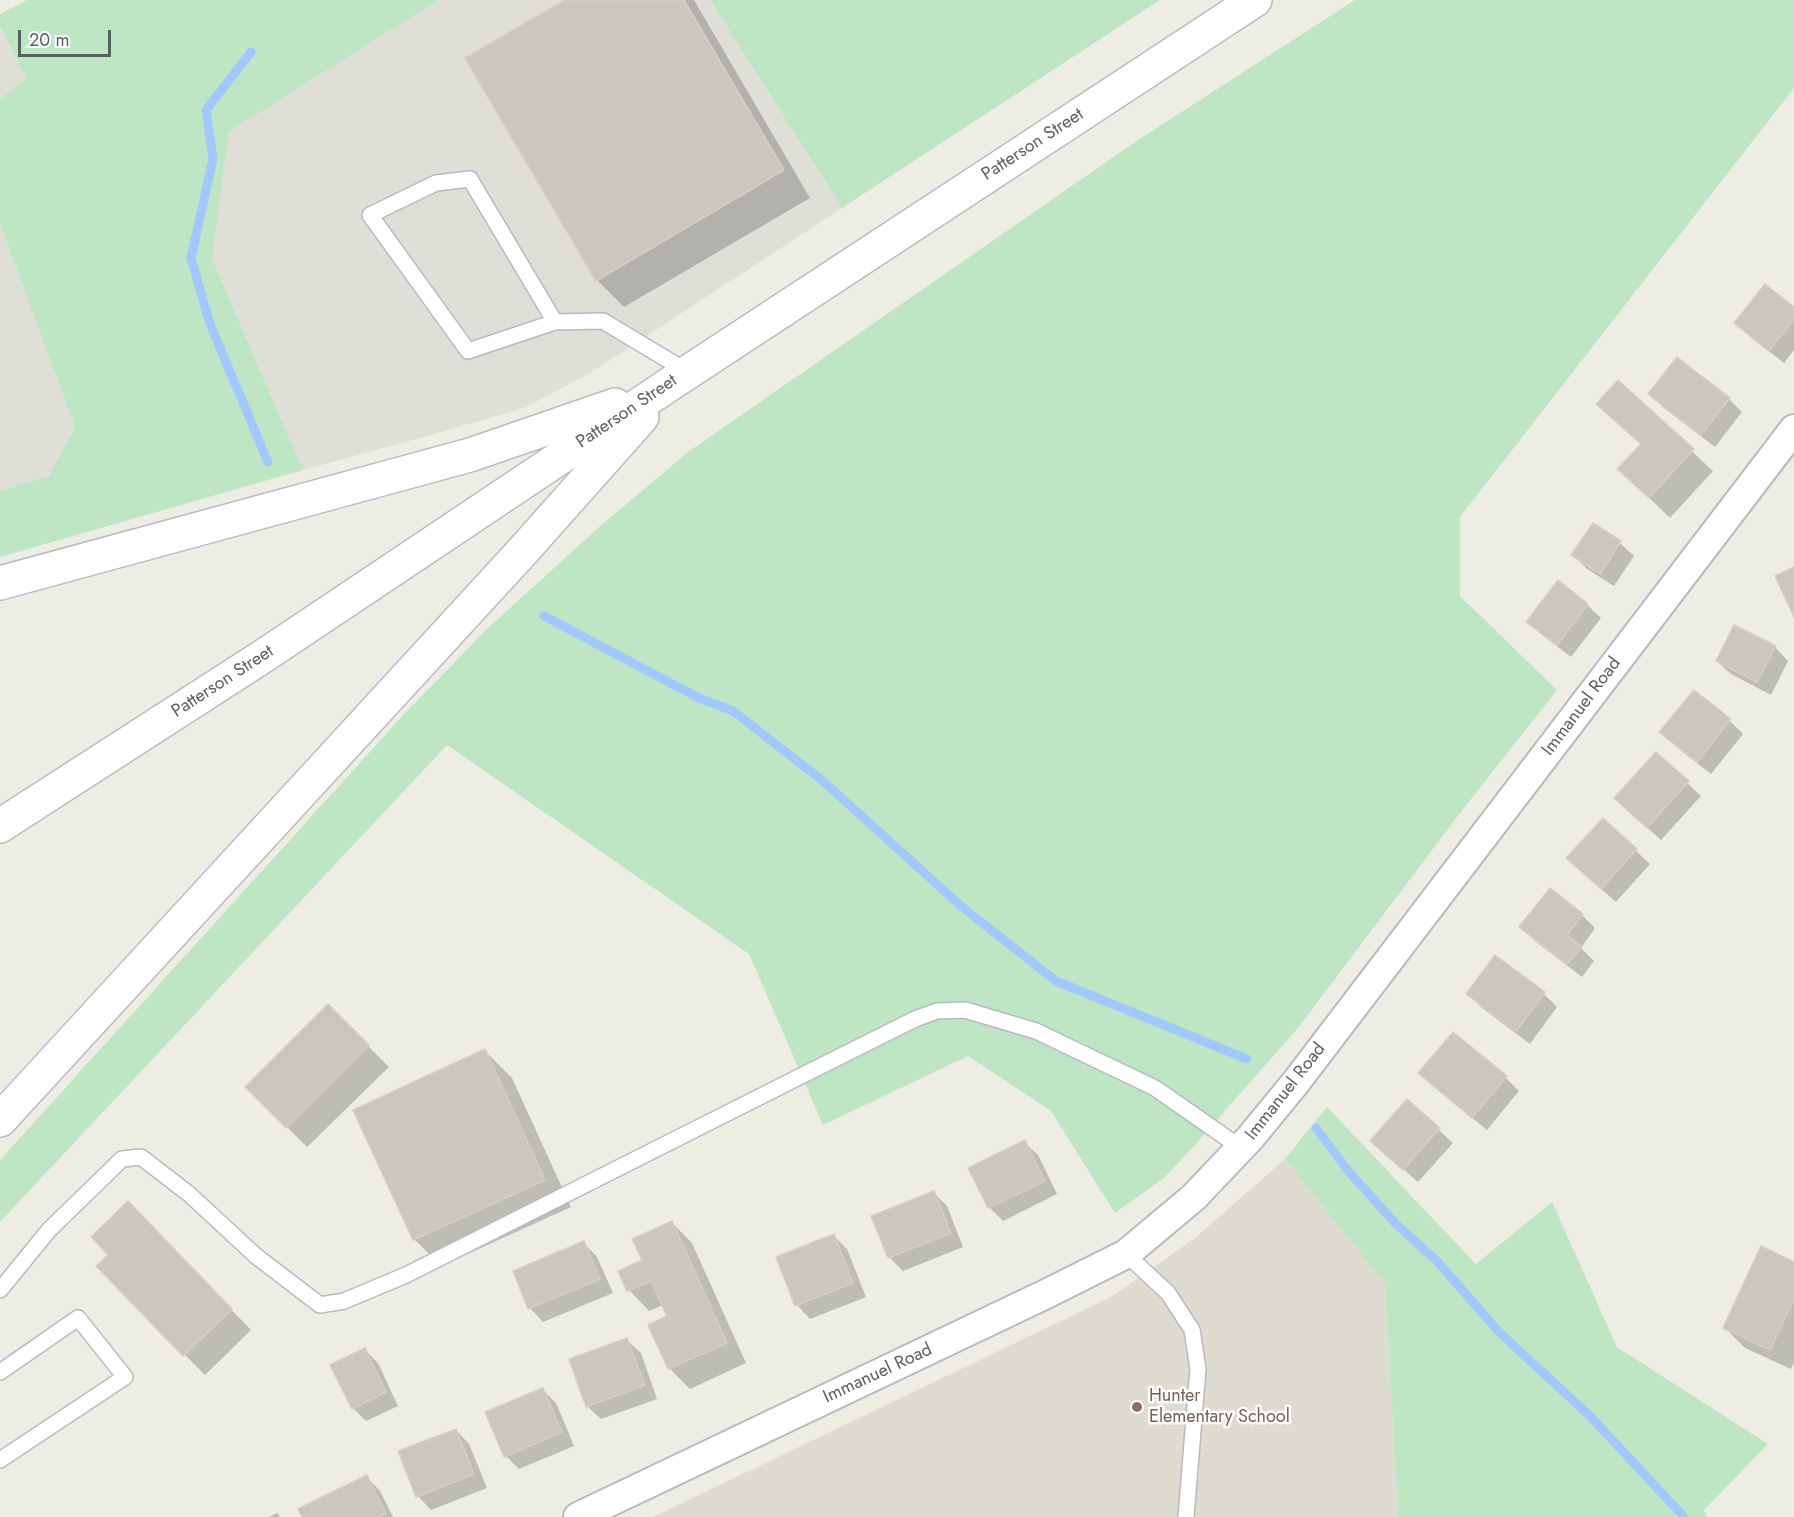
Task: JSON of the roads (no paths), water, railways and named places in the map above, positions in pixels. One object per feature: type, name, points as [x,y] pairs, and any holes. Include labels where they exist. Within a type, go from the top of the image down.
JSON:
[{"type":"main road","name":"Patterson Street","points":[[0,826],[265,655],[680,377],[1255,0]]},
{"type":"main road","points":[[0,583],[470,455],[594,413],[680,377]]},
{"type":"main road","points":[[0,1120],[680,377]]},
{"type":"street","name":"Immanuel Road","points":[[578,1517],[1126,1254],[1194,1197],[1241,1148],[1310,1063],[1794,429]]},
{"type":"lane","points":[[555,322],[470,179],[436,183],[370,215],[468,351],[555,322],[603,321],[680,377]]},
{"type":"lane","points":[[0,1290],[49,1230],[122,1159],[141,1156],[189,1194],[256,1256],[320,1305],[344,1301],[406,1275],[795,1078],[915,1019],[937,1011],[965,1010],[1036,1031],[1155,1088],[1241,1148]]},
{"type":"lane","points":[[1126,1254],[1168,1293],[1192,1330],[1198,1368],[1186,1517]]},
{"type":"lane","points":[[0,1371],[78,1318],[126,1377],[0,1460]]},
{"type":"waterway","points":[[251,52],[206,110],[213,159],[191,258],[210,324],[268,462]]},
{"type":"waterway","points":[[544,616],[697,697],[733,711],[823,781],[962,907],[1056,981],[1247,1059]]},
{"type":"waterway","points":[[1316,1128],[1349,1172],[1396,1224],[1437,1261],[1499,1332],[1591,1417],[1684,1517]]},
{"type":"place","name":"Hunter Elementary School","points":[[1137,1407]]}]
